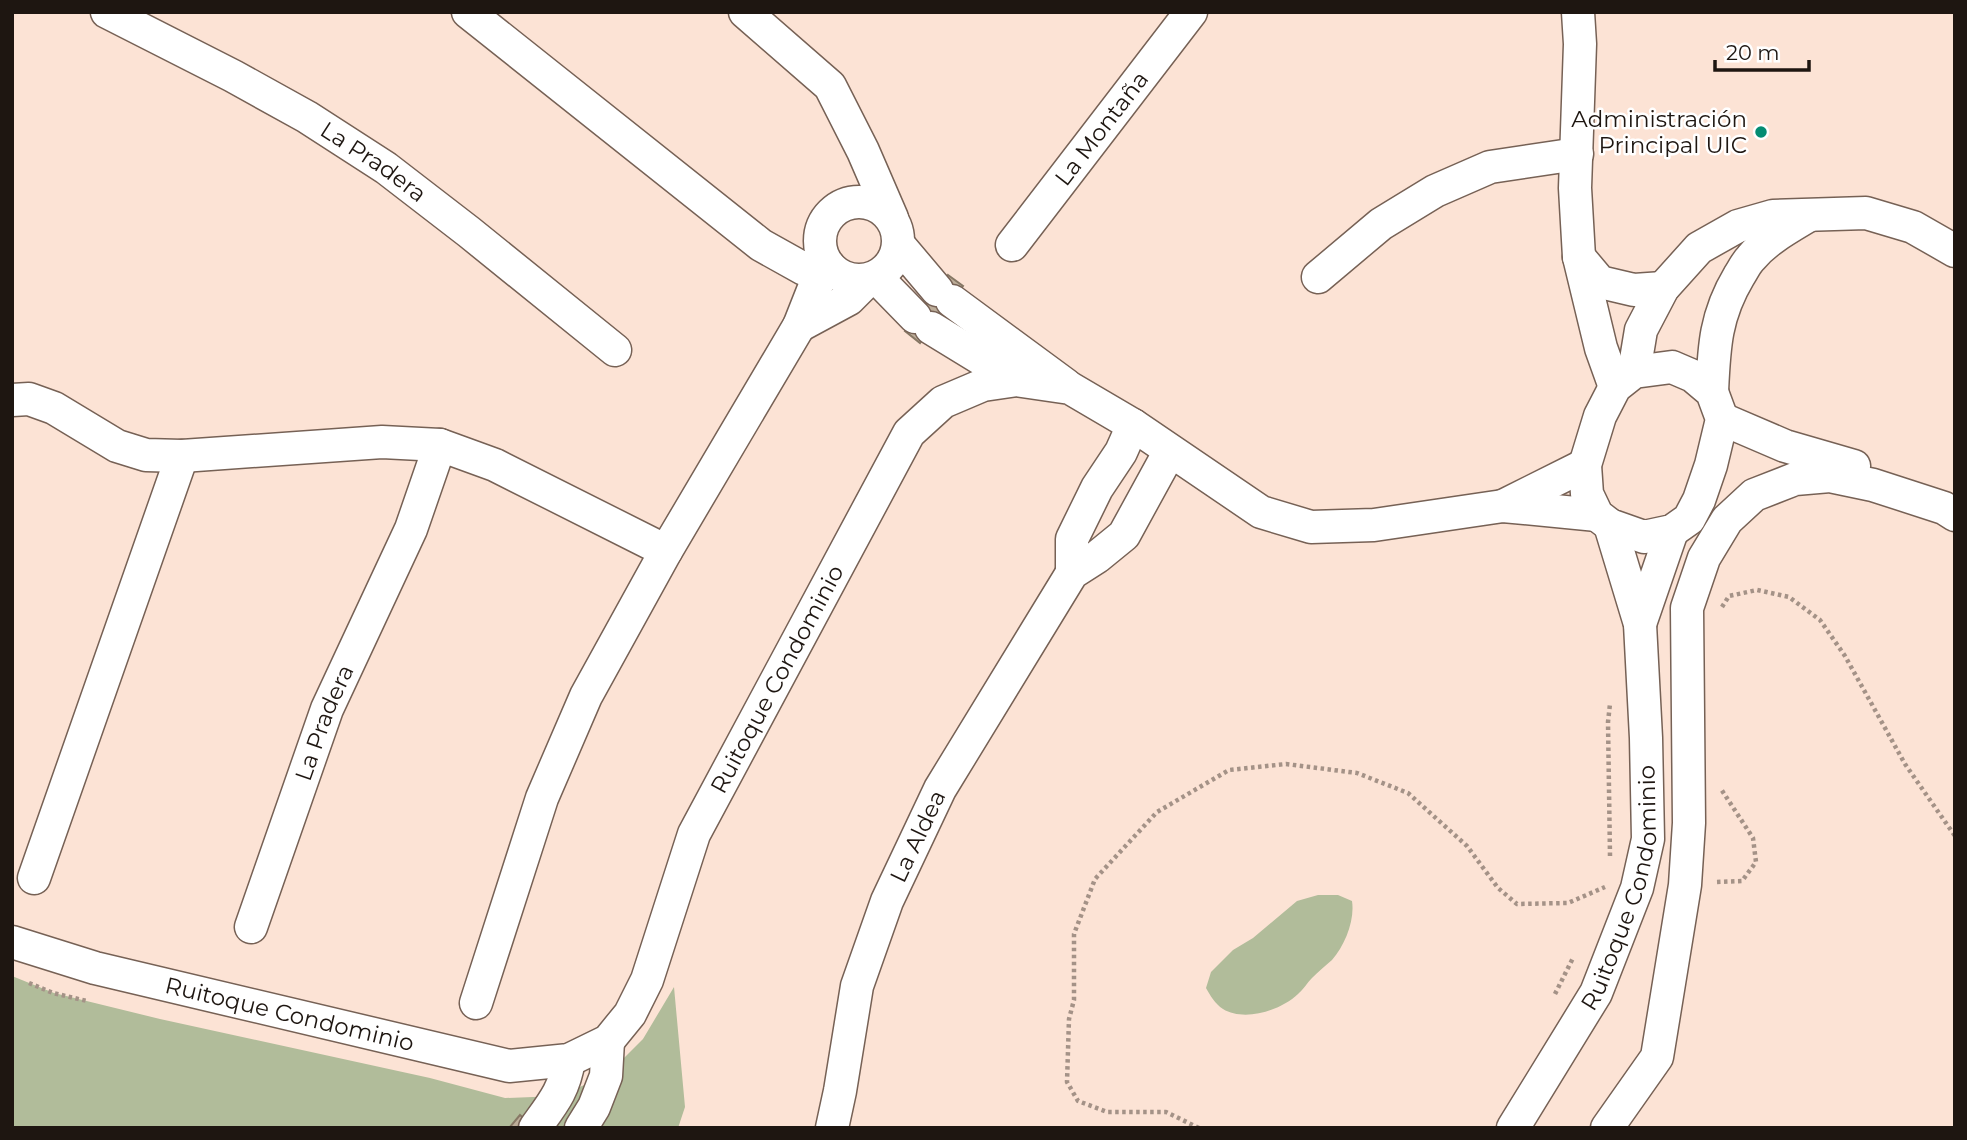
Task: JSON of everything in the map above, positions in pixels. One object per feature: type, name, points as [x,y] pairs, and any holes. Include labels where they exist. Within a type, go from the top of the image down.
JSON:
[{"type":"street","name":"La Pradera","points":[[107,12],[307,117],[386,168],[615,350]]},
{"type":"street","points":[[468,12],[761,245],[804,269],[825,256]]},
{"type":"street","points":[[744,12],[830,86],[863,151],[895,231],[895,258],[887,269],[872,278],[849,299],[799,326]]},
{"type":"street","name":"La Montaña","points":[[1012,245],[1191,12]]},
{"type":"street","points":[[1578,12],[1580,44],[1575,188],[1579,257],[1601,348],[1625,380],[1671,367],[1693,376],[1717,406],[1785,446],[1831,461],[1910,479],[1955,498]]},
{"type":"street","points":[[850,203],[863,151]]},
{"type":"street","points":[[1318,277],[1381,224],[1434,191],[1490,167],[1577,155]]},
{"type":"street","points":[[476,1003],[542,798],[586,696],[666,551],[799,326],[825,256],[823,226],[829,215],[838,208],[862,202],[883,210],[895,231]]},
{"type":"street","name":"Ruitoque Condominio","points":[[1513,1128],[1596,993],[1637,888],[1648,839],[1640,624],[1604,520],[1587,494],[1585,465],[1600,416],[1625,380],[1641,330],[1663,288],[1699,248],[1738,226],[1773,216],[1866,213],[1913,227],[1955,251]]},
{"type":"street","name":"Ruitoque Condominio","points":[[895,231],[944,295],[1070,388],[1133,425],[1261,512],[1311,527],[1374,525],[1503,506],[1604,520],[1644,537],[1672,531],[1689,519],[1711,466],[1717,406],[1714,345],[1717,326],[1731,290],[1751,258],[1779,234],[1810,215]]},
{"type":"street","points":[[825,256],[837,274],[857,281],[872,278]]},
{"type":"street","points":[[1579,257],[1600,282],[1634,290],[1663,288]]},
{"type":"street","name":"Ruitoque Condominio","points":[[872,278],[923,323],[1016,380]]},
{"type":"street","name":"Ruitoque Condominio","points":[[12,942],[95,968],[509,1066],[569,1060],[608,1041],[630,1014],[647,980],[694,834],[909,433],[943,402],[983,385],[1016,380],[1070,388]]},
{"type":"street","points":[[12,400],[29,400],[54,408],[117,446],[146,455],[182,457],[382,442],[440,445],[495,465],[666,551]]},
{"type":"street","points":[[1072,573],[1072,539],[1097,488],[1121,452],[1133,425]]},
{"type":"street","name":"La Pradera","points":[[251,927],[327,709],[411,529],[440,445]]},
{"type":"street","name":"La Aldea","points":[[832,1128],[858,986],[887,901],[940,789],[1072,573],[1124,536],[1170,451]]},
{"type":"street","points":[[34,878],[182,457]]},
{"type":"street","name":"Ruitoque Condominio","points":[[1699,500],[1777,467],[1831,461]]},
{"type":"street","name":"Ruitoque Condominio","points":[[1503,506],[1585,465]]},
{"type":"street","points":[[1607,1128],[1657,1057],[1685,884],[1689,823],[1687,608],[1704,558],[1727,520],[1754,495],[1796,479],[1830,477],[1872,485],[1944,508],[1955,515]]},
{"type":"street","name":"Ruitoque Condominio","points":[[1640,624],[1672,531]]},
{"type":"street","points":[[581,1128],[594,1107],[606,1076],[608,1041]]},
{"type":"street","points":[[535,1128],[558,1096],[569,1060]]},
{"type":"path","points":[[1722,607],[1729,596],[1757,590],[1789,597],[1819,620],[1845,656],[1905,764],[1955,836]]},
{"type":"path","points":[[1199,1128],[1166,1112],[1107,1112],[1078,1101],[1067,1082],[1069,1019],[1074,1000],[1074,934],[1095,879],[1157,812],[1229,771],[1286,764],[1357,773],[1408,793],[1467,846],[1498,888],[1517,904],[1568,902],[1609,885]]},
{"type":"path","points":[[1685,884],[1742,881],[1756,862],[1753,838],[1720,788]]},
{"type":"green space","points":[[1318,895],[1338,895],[1352,901],[1348,932],[1332,960],[1298,994],[1272,1010],[1241,1015],[1220,1007],[1206,988],[1211,972],[1233,950],[1253,938],[1297,901]]},
{"type":"green space","points":[[12,976],[54,993],[430,1078],[505,1098],[558,1096],[606,1076],[643,1039],[674,987],[685,1107],[678,1128],[12,1128]]},
{"type":"building","points":[[948,275],[963,286],[920,343],[905,331]]},
{"type":"building","points":[[520,1115],[535,1128],[509,1128]]},
{"type":"place","name":"Administración Principal UIC","points":[[1761,132]]}]
